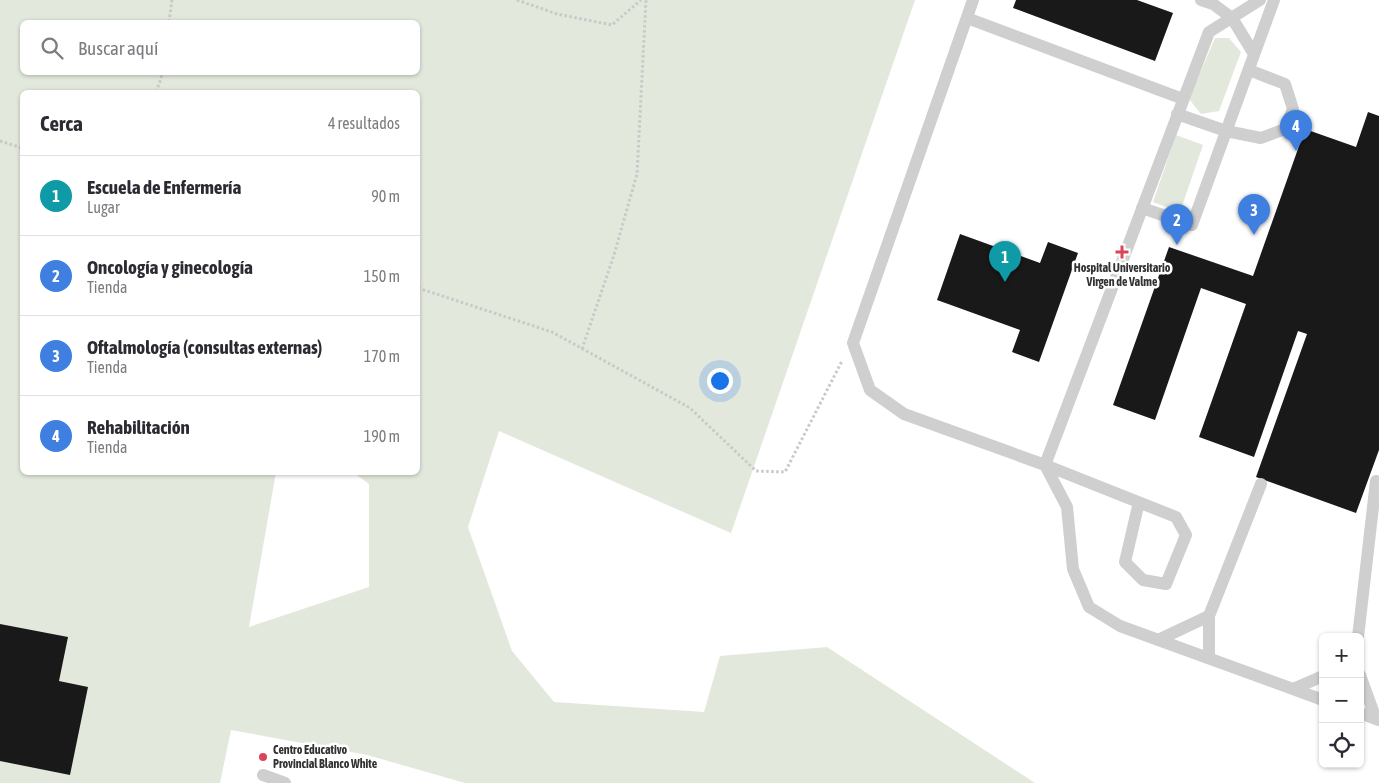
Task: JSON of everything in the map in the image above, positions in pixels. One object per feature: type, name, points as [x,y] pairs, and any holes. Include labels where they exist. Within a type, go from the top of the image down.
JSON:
[{"type":"lane","points":[[974,0],[853,343],[870,390],[904,414],[1045,465],[1139,502],[1176,517],[1186,535],[1166,584],[1143,580],[1125,562],[1139,502]]},
{"type":"lane","points":[[1201,0],[1213,4],[1232,18],[1254,54]]},
{"type":"lane","points":[[1260,0],[1209,32],[1045,465],[1067,507],[1073,569],[1089,607],[1120,626],[1319,699]]},
{"type":"lane","points":[[1142,208],[1192,225],[1274,0]]},
{"type":"lane","points":[[967,18],[1183,99]]},
{"type":"lane","points":[[1177,114],[1226,131],[1261,138],[1285,129],[1293,109],[1285,84],[1249,70]]},
{"type":"lane","points":[[1358,633],[1376,481]]},
{"type":"lane","points":[[1208,658],[1209,616],[1261,484]]},
{"type":"lane","points":[[1158,640],[1209,616]]},
{"type":"lane","points":[[1293,689],[1319,678]]},
{"type":"lane","points":[[1361,678],[1378,719]]},
{"type":"lane","points":[[1364,714],[1378,719]]},
{"type":"lane","points":[[264,775],[285,783]]},
{"type":"path","points":[[169,20],[172,0]]},
{"type":"path","points":[[518,0],[557,14],[612,25],[641,0]]},
{"type":"path","points":[[582,348],[614,255],[637,174],[646,0]]},
{"type":"path","points":[[157,90],[162,75]]},
{"type":"path","points":[[0,141],[20,147]]},
{"type":"path","points":[[420,289],[552,332],[582,348],[690,408],[756,471],[785,472],[837,369],[853,343]]},
{"type":"shaded area","points":[[0,0],[915,0],[731,533],[499,431],[468,527],[512,651],[554,702],[704,712],[720,656],[827,647],[1035,783],[465,783],[367,755],[231,730],[220,783],[0,783]]},
{"type":"shaded area","points":[[1215,38],[1229,38],[1241,52],[1219,111],[1201,114],[1189,99]]},
{"type":"shaded area","points":[[1176,135],[1203,145],[1180,212],[1153,202]]},
{"type":"building","points":[[1016,0],[1137,0],[1173,13],[1155,61],[1013,8]]},
{"type":"building","points":[[1368,112],[1379,116],[1379,450],[1356,513],[1256,477],[1307,334],[1298,331],[1254,457],[1199,437],[1246,304],[1201,288],[1155,420],[1113,405],[1169,247],[1253,276],[1305,129],[1356,147]]},
{"type":"building","points":[[960,234],[1040,263],[1048,242],[1078,253],[1039,362],[1012,352],[1020,330],[937,300]]},
{"type":"building","points":[[0,624],[68,637],[59,681],[88,687],[70,775],[0,761]]},
{"type":"place","name":"Rehabilitación","points":[[1296,151]]},
{"type":"place","name":"Oftalmología (consultas externas)","points":[[1254,235]]},
{"type":"place","name":"Oncología y ginecología","points":[[1177,245]]},
{"type":"place","name":"Hospital Universitario Virgen de Valme","points":[[1122,252]]},
{"type":"place","name":"Escuela de Enfermería","points":[[1005,282]]},
{"type":"place","name":"Centro Educativo Provincial Blanco White","points":[[263,757]]}]
